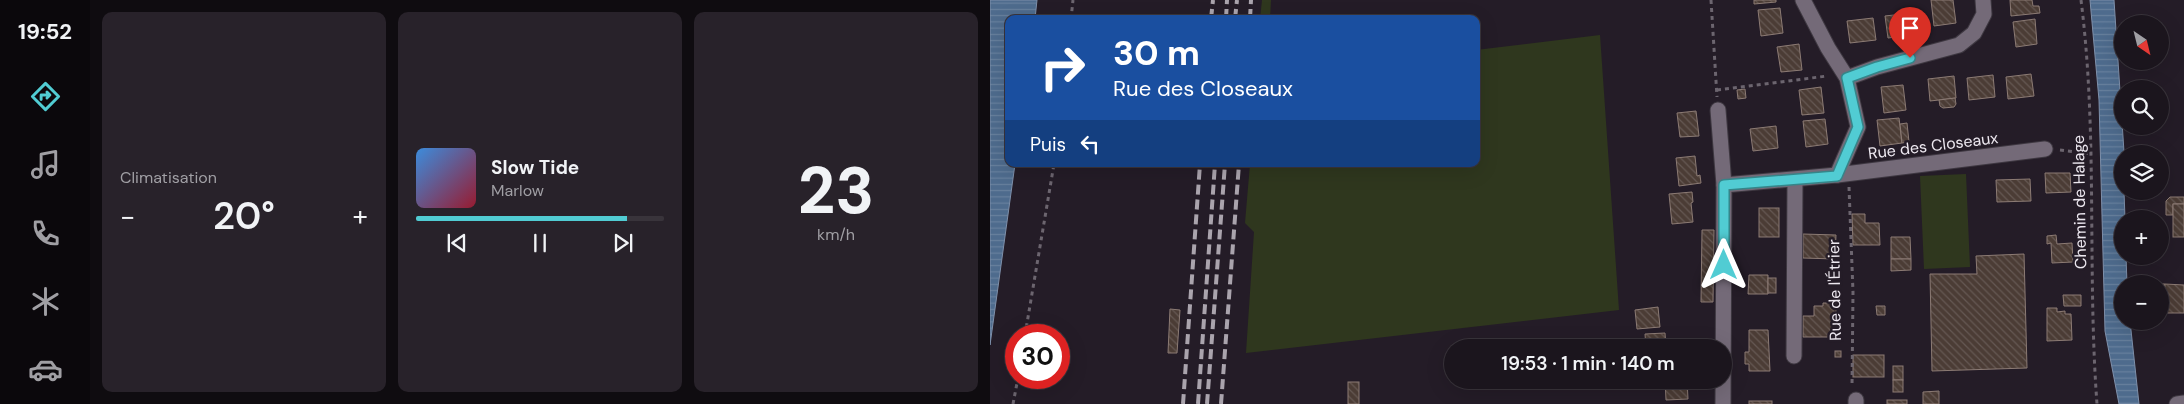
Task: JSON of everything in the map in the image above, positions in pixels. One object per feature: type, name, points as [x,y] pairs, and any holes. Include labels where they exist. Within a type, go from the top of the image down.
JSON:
[{"type":"street","points":[[1803,0],[1828,48],[1847,78],[1858,127],[1843,175]]},
{"type":"street","points":[[1847,78],[1877,67],[1959,45],[1974,33],[1984,14],[1983,0]]},
{"type":"street","points":[[1718,110],[1724,185],[1723,404]]},
{"type":"street","name":"Rue des Closeaux","points":[[1724,185],[1843,175],[2045,148]]},
{"type":"street","points":[[1794,356],[1795,180]]},
{"type":"street","points":[[2177,404],[2184,402]]},
{"type":"path","points":[[1071,15],[1073,0]]},
{"type":"path","points":[[1711,0],[1718,110]]},
{"type":"path","name":"Chemin de Halage","points":[[2081,0],[2086,40],[2092,154],[2093,344],[2097,404]]},
{"type":"path","points":[[1717,90],[1830,76],[1847,78]]},
{"type":"path","points":[[2045,148],[2092,154]]},
{"type":"path","points":[[1027,324],[1053,167]]},
{"type":"path","name":"Rue de l'Étrier","points":[[1843,175],[1853,292],[1852,393],[1856,402]]},
{"type":"path","points":[[1013,404],[1016,389]]},
{"type":"green space","points":[[1262,0],[1271,0],[1270,15],[1260,15]]},
{"type":"green space","points":[[1600,35],[1619,310],[1246,353],[1254,232],[1245,223],[1250,167],[1480,167],[1480,50]]},
{"type":"green space","points":[[1966,174],[1970,267],[1924,269],[1920,176]]},
{"type":"water","points":[[990,0],[1037,0],[1035,15],[1005,15],[1005,167],[1015,167],[990,345]]},
{"type":"water","points":[[2090,0],[2114,0],[2114,70],[2119,70],[2119,80],[2114,80],[2114,135],[2123,135],[2124,145],[2114,145],[2114,200],[2124,200],[2125,210],[2114,210],[2114,265],[2126,265],[2127,275],[2114,275],[2114,330],[2131,330],[2139,404],[2119,404],[2105,331],[2099,100]]},
{"type":"building","points":[[1754,0],[1776,0],[1776,2],[1754,4]]},
{"type":"building","points":[[1931,0],[1953,0],[1956,23],[1934,26]]},
{"type":"building","points":[[2010,0],[2032,0],[2033,6],[2039,6],[2040,13],[2011,16]]},
{"type":"building","points":[[1780,8],[1783,33],[1761,36],[1758,10]]},
{"type":"building","points":[[1911,13],[1913,35],[1888,38],[1885,16]]},
{"type":"building","points":[[1873,18],[1876,40],[1850,43],[1847,21]]},
{"type":"building","points":[[2035,19],[2037,44],[2016,47],[2013,22]]},
{"type":"building","points":[[1799,44],[1802,70],[1781,72],[1777,47]]},
{"type":"building","points":[[2031,74],[2034,96],[2008,99],[2006,77]]},
{"type":"building","points":[[1993,75],[1995,97],[1969,100],[1967,78]]},
{"type":"building","points":[[1954,76],[1956,98],[1930,101],[1928,79]]},
{"type":"building","points":[[1903,85],[1906,110],[1884,113],[1881,87]]},
{"type":"building","points":[[1821,87],[1824,113],[1802,115],[1799,90]]},
{"type":"building","points":[[1745,89],[1746,98],[1738,99],[1737,90]]},
{"type":"building","points":[[1955,98],[1956,104],[1954,107],[1943,108],[1940,106],[1939,100]]},
{"type":"building","points":[[1696,111],[1699,136],[1680,137],[1677,113]]},
{"type":"building","points":[[1899,118],[1902,143],[1880,146],[1877,120]]},
{"type":"building","points":[[1825,119],[1828,144],[1806,147],[1803,121]]},
{"type":"building","points":[[1907,123],[1909,142],[1902,143],[1900,124]]},
{"type":"building","points":[[1776,126],[1778,148],[1753,151],[1750,129]]},
{"type":"building","points":[[1695,156],[1697,176],[1700,175],[1701,183],[1679,186],[1676,158]]},
{"type":"building","points":[[2045,173],[2070,173],[2071,192],[2046,193]]},
{"type":"building","points":[[2030,179],[2031,201],[1997,202],[1996,180]]},
{"type":"building","points":[[1692,192],[1693,222],[1672,224],[1669,194]]},
{"type":"building","points":[[2184,197],[2184,204],[2173,204],[2173,215],[2169,215],[2169,210],[2166,210],[2166,201],[2169,198]]},
{"type":"building","points":[[2173,204],[2184,204],[2184,237],[2173,237]]},
{"type":"building","points":[[1759,208],[1779,208],[1779,237],[1759,237]]},
{"type":"building","points":[[1852,214],[1865,214],[1865,223],[1879,223],[1880,245],[1853,245]]},
{"type":"building","points":[[1702,230],[1714,230],[1713,302],[1701,302]]},
{"type":"building","points":[[1803,234],[1836,235],[1835,259],[1803,258]]},
{"type":"building","points":[[2056,235],[2057,244],[2072,243],[2073,262],[2052,263],[2051,243],[2047,244],[2047,236]]},
{"type":"building","points":[[1891,237],[1910,237],[1911,259],[1891,259]]},
{"type":"building","points":[[2024,254],[2027,368],[1932,371],[1930,274],[1977,274],[1976,256]]},
{"type":"building","points":[[1891,259],[1911,259],[1911,270],[1891,271]]},
{"type":"building","points":[[1749,275],[1768,275],[1768,294],[1748,294]]},
{"type":"building","points":[[1768,278],[1776,278],[1776,293],[1768,293]]},
{"type":"building","points":[[2169,284],[2184,285],[2184,313],[2169,313]]},
{"type":"building","points":[[2063,295],[2081,295],[2081,306],[2064,306]]},
{"type":"building","points":[[1823,303],[1836,303],[1836,337],[1803,337],[1803,316],[1814,316],[1814,306],[1823,306]]},
{"type":"building","points":[[1876,306],[1885,306],[1885,315],[1877,315]]},
{"type":"building","points":[[1658,307],[1660,327],[1637,329],[1635,310]]},
{"type":"building","points":[[2047,308],[2057,308],[2057,312],[2065,311],[2065,314],[2071,314],[2072,340],[2047,341]]},
{"type":"building","points":[[1170,309],[1180,310],[1177,353],[1168,353]]},
{"type":"building","points":[[1749,330],[1768,330],[1770,371],[1749,371],[1749,364],[1745,364],[1745,352],[1749,352]]},
{"type":"building","points":[[1665,333],[1665,339],[1645,339],[1645,334]]},
{"type":"building","points":[[1835,351],[1841,351],[1841,357],[1835,357]]},
{"type":"building","points":[[1853,355],[1884,355],[1884,377],[1853,377]]},
{"type":"building","points":[[1893,366],[1903,366],[1903,380],[1893,380]]},
{"type":"building","points":[[1893,380],[1903,380],[1903,392],[1893,392]]},
{"type":"building","points":[[1348,382],[1359,382],[1359,404],[1348,404]]},
{"type":"building","points":[[1665,389],[1687,389],[1688,399],[1666,400]]},
{"type":"building","points":[[1939,391],[1939,404],[1923,404],[1923,392]]},
{"type":"building","points":[[1887,400],[1907,400],[1907,404],[1887,404]]},
{"type":"building","points":[[1749,401],[1772,401],[1772,404],[1749,404]]},
{"type":"railway","points":[[1211,15],[1213,0]]},
{"type":"railway","points":[[1226,15],[1227,0]]},
{"type":"railway","points":[[1235,15],[1237,0]]},
{"type":"railway","points":[[1250,15],[1251,0]]},
{"type":"railway","points":[[1183,404],[1200,167]]},
{"type":"railway","points":[[1198,404],[1215,167]]},
{"type":"railway","points":[[1207,404],[1225,167]]},
{"type":"railway","points":[[1221,404],[1239,167]]},
{"type":"route","points":[[1724,265],[1724,185],[1837,176],[1858,127],[1847,78],[1910,58]]}]
